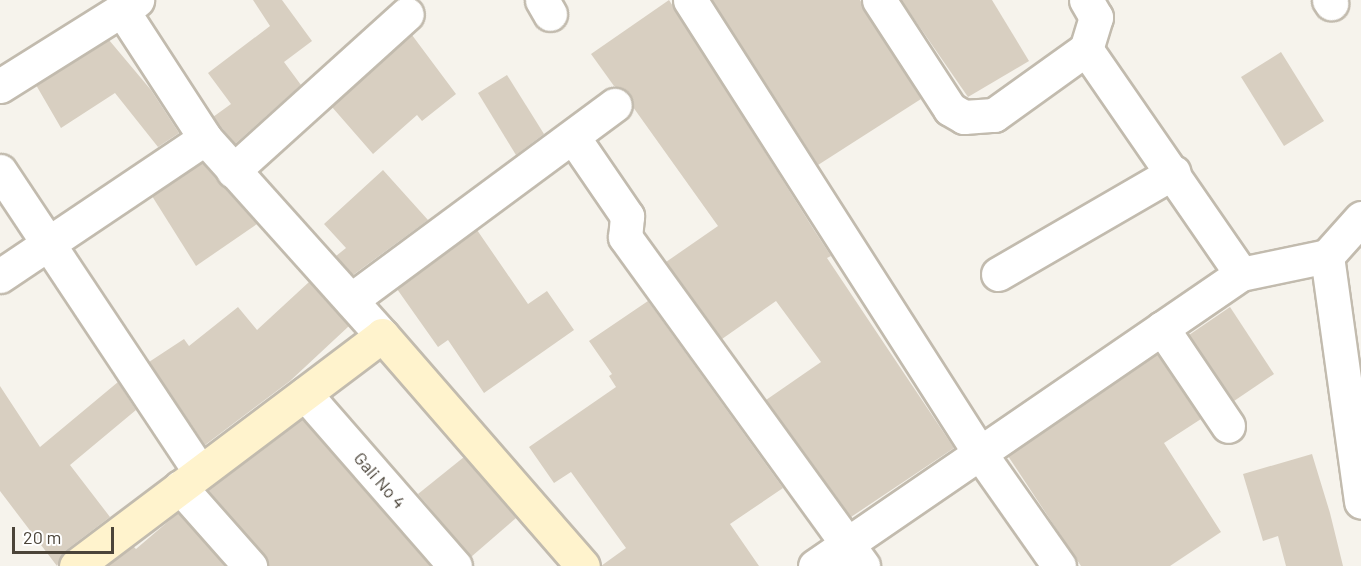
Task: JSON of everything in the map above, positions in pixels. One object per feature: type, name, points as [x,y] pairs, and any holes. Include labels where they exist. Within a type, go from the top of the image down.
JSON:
[{"type":"street","points":[[690,0],[979,452],[1059,566]]},
{"type":"street","points":[[879,0],[950,109],[964,117],[994,115],[1086,49],[1096,17],[1086,0]]},
{"type":"street","points":[[0,86],[112,9],[205,138],[382,335],[583,566]]},
{"type":"street","points":[[233,171],[407,14]]},
{"type":"street","points":[[1086,49],[1174,172],[1241,273]]},
{"type":"street","points":[[351,300],[615,105]]},
{"type":"street","points":[[573,137],[627,216],[625,237],[856,555]]},
{"type":"street","points":[[0,276],[48,246],[205,138]]},
{"type":"street","points":[[0,171],[190,479],[250,566]]},
{"type":"street","points":[[998,274],[1174,172]]},
{"type":"street","points":[[815,566],[856,555],[979,452],[1241,273],[1327,256],[1361,218]]},
{"type":"street","points":[[1327,256],[1361,502]]},
{"type":"street","points":[[1162,328],[1228,426]]},
{"type":"street","points":[[76,566],[382,335]]},
{"type":"street","name":"Gali No 4","points":[[305,394],[455,566]]},
{"type":"building","points":[[253,0],[282,0],[312,41],[284,62],[301,85],[235,144],[213,117],[231,104],[208,73],[270,26]]},
{"type":"building","points":[[669,0],[831,256],[827,258],[954,448],[851,517],[766,400],[821,362],[776,301],[722,339],[666,262],[718,226],[633,107],[630,93],[614,86],[591,54]]},
{"type":"building","points":[[712,0],[860,0],[921,99],[818,165]]},
{"type":"building","points":[[901,0],[992,0],[1029,61],[968,97]]},
{"type":"building","points":[[412,35],[456,94],[422,121],[417,115],[373,154],[332,107]]},
{"type":"building","points":[[109,40],[151,90],[179,133],[158,147],[115,93],[61,128],[36,85]]},
{"type":"building","points":[[1281,52],[1324,121],[1284,146],[1241,77]]},
{"type":"building","points":[[507,75],[544,134],[516,155],[478,93]]},
{"type":"building","points":[[202,163],[257,224],[196,266],[152,196]]},
{"type":"building","points":[[383,170],[428,220],[353,275],[336,256],[346,248],[324,224]]},
{"type":"building","points":[[477,230],[528,304],[547,291],[574,330],[484,393],[448,340],[438,347],[397,289]]},
{"type":"building","points":[[309,282],[349,326],[290,381],[205,445],[149,362],[184,339],[189,346],[238,307],[257,330]]},
{"type":"building","points":[[648,301],[783,488],[730,524],[759,566],[601,566],[626,548],[571,472],[554,483],[529,447],[616,387],[609,376],[612,374],[589,341]]},
{"type":"building","points":[[1230,307],[1274,374],[1234,401],[1189,335]]},
{"type":"building","points":[[1157,354],[1201,419],[1164,443],[1221,532],[1170,566],[1081,566],[1008,456]]},
{"type":"building","points":[[118,382],[136,410],[70,465],[110,517],[65,551],[57,566],[0,491],[0,386],[40,447]]},
{"type":"building","points":[[302,419],[430,566],[268,566],[264,554],[208,490]]},
{"type":"building","points":[[1312,454],[1343,566],[1286,566],[1278,536],[1263,541],[1243,474]]},
{"type":"building","points":[[464,457],[516,518],[471,557],[418,494]]},
{"type":"building","points":[[178,513],[225,566],[107,566],[133,546],[136,549]]}]
